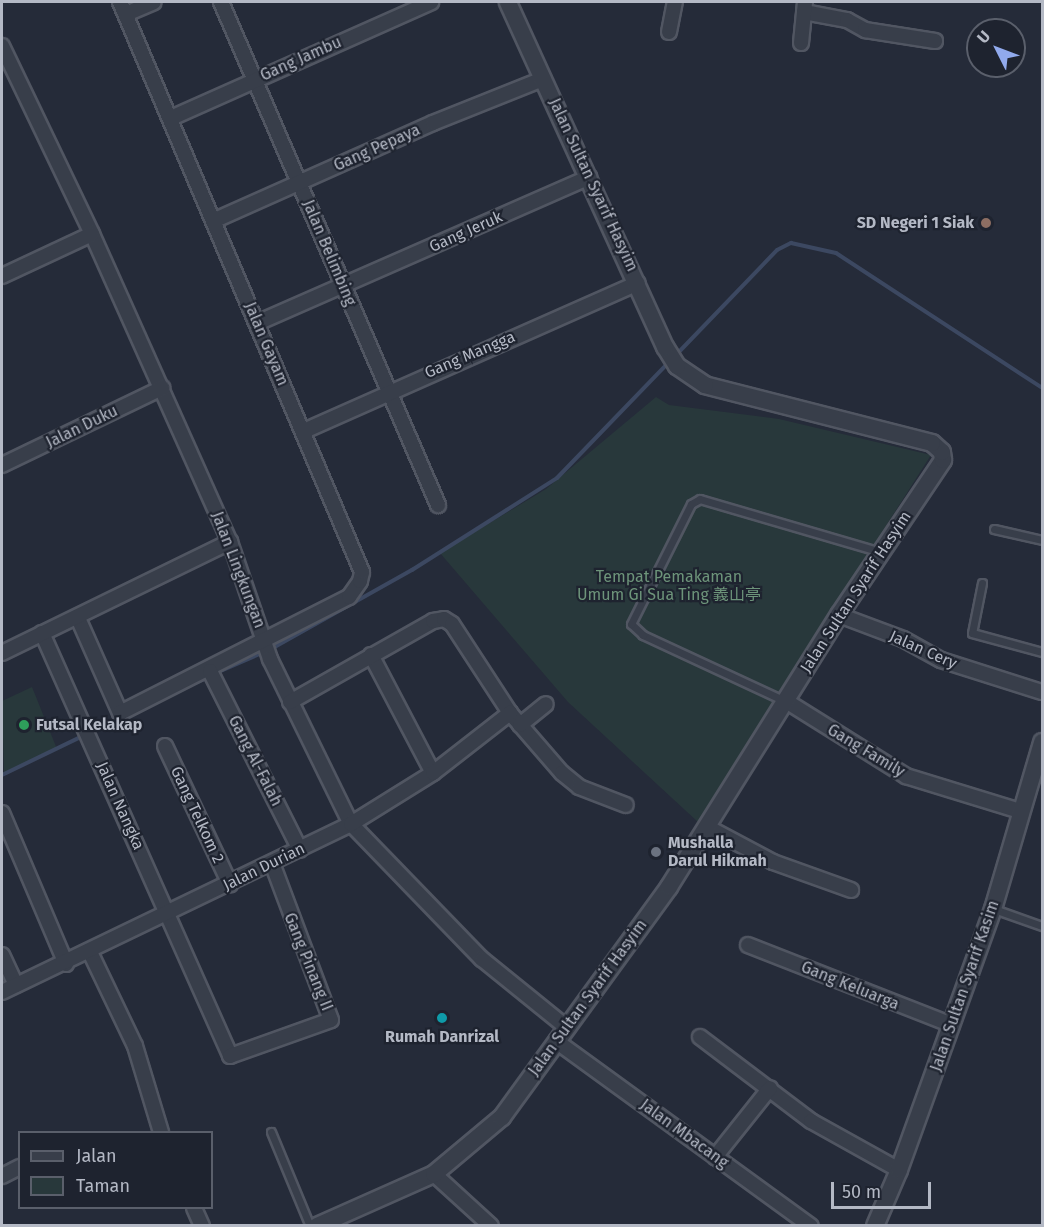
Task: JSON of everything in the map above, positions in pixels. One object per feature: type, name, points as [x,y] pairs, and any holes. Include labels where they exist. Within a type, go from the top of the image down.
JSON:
[{"type":"street","points":[[123,8],[154,2]]},
{"type":"street","name":"Jalan Belimbing","points":[[221,2],[438,505]]},
{"type":"street","name":"Gang Jambu","points":[[171,118],[431,2]]},
{"type":"street","name":"Jalan Sultan Syarif Hasyim","points":[[318,1225],[434,1174],[502,1117],[669,887],[839,615],[941,466],[942,452],[937,446],[705,385],[677,366],[665,347],[638,283],[508,2]]},
{"type":"street","points":[[669,32],[675,2]]},
{"type":"street","points":[[801,43],[805,7],[847,20],[866,30],[935,41]]},
{"type":"street","name":"Jalan Gayam","points":[[78,618],[120,713],[210,671],[349,597],[360,581],[359,564],[304,431],[123,8]]},
{"type":"street","name":"Jalan Lingkungan","points":[[2,46],[92,234],[230,542],[270,659],[351,824],[482,959],[561,1034]]},
{"type":"street","name":"Gang Pepaya","points":[[213,221],[543,79]]},
{"type":"street","name":"Gang Jeruk","points":[[257,323],[589,177]]},
{"type":"street","points":[[2,276],[92,234]]},
{"type":"street","name":"Gang Mangga","points":[[304,431],[389,390],[638,283]]},
{"type":"street","name":"Jalan Duku","points":[[2,465],[162,388]]},
{"type":"street","points":[[2,653],[230,542]]},
{"type":"street","name":"Jalan Cery","points":[[839,615],[903,639],[941,660],[1042,692]]},
{"type":"street","points":[[290,702],[433,621],[448,620],[510,713],[579,787],[626,805]]},
{"type":"street","name":"Jalan Nangka","points":[[42,633],[92,742],[182,951]]},
{"type":"street","points":[[371,656],[433,773]]},
{"type":"street","name":"Gang Al-Falah","points":[[210,671],[300,850]]},
{"type":"street","name":"Gang Family","points":[[786,701],[906,776],[1020,811]]},
{"type":"street","points":[[520,725],[546,704]]},
{"type":"street","name":"Jalan Durian","points":[[2,992],[66,964],[351,824],[433,773],[510,713]]},
{"type":"street","name":"Jalan Sultan Syarif Kasim","points":[[875,1226],[899,1170],[993,909],[1042,741]]},
{"type":"street","name":"Gang Telkom 2","points":[[165,746],[230,884]]},
{"type":"street","points":[[2,813],[66,964]]},
{"type":"street","points":[[707,827],[773,862],[851,890]]},
{"type":"street","name":"Gang Pinang II","points":[[182,951],[230,1056],[331,1020],[272,863]]},
{"type":"street","name":"Gang Keluarga","points":[[748,945],[952,1025]]},
{"type":"street","points":[[90,952],[135,1046],[161,1131]]},
{"type":"street","points":[[2,955],[15,986]]},
{"type":"street","name":"Jalan Mbacang","points":[[561,1034],[715,1157],[811,1226]]},
{"type":"street","points":[[700,1037],[811,1121],[899,1170]]},
{"type":"street","points":[[715,1157],[770,1088]]},
{"type":"street","points":[[2,1176],[18,1168]]},
{"type":"street","points":[[434,1174],[491,1226]]},
{"type":"street","points":[[194,1209],[202,1226]]},
{"type":"lane","points":[[786,701],[643,635],[631,624],[691,504],[700,499],[881,552]]},
{"type":"lane","points":[[994,529],[1042,540]]},
{"type":"lane","points":[[982,583],[972,633],[1042,652]]},
{"type":"lane","points":[[993,909],[1042,926]]},
{"type":"lane","points":[[271,1132],[310,1226]]},
{"type":"green space","name":"Tempat Pemakaman Umum Gi Sua Ting 義山亭","points":[[656,397],[669,405],[779,419],[931,455],[698,822],[568,702],[440,553],[546,489]]},
{"type":"green space","name":"Futsal Kelakap","points":[[32,687],[57,749],[4,774],[2,701]]},
{"type":"waterway","points":[[675,356],[777,250],[791,243],[836,253],[1042,388]]},
{"type":"waterway","points":[[271,649],[412,570],[557,478],[668,363]]},
{"type":"waterway","points":[[216,673],[264,652]]},
{"type":"waterway","points":[[183,688],[209,677]]},
{"type":"waterway","points":[[2,775],[122,717]]},
{"type":"place","name":"SD Negeri 1 Siak","points":[[986,223]]},
{"type":"place","name":"Futsal Kelakap","points":[[24,725]]},
{"type":"place","name":"Mushalla Darul Hikmah","points":[[656,852]]},
{"type":"place","name":"Rumah Danrizal","points":[[442,1018]]}]
